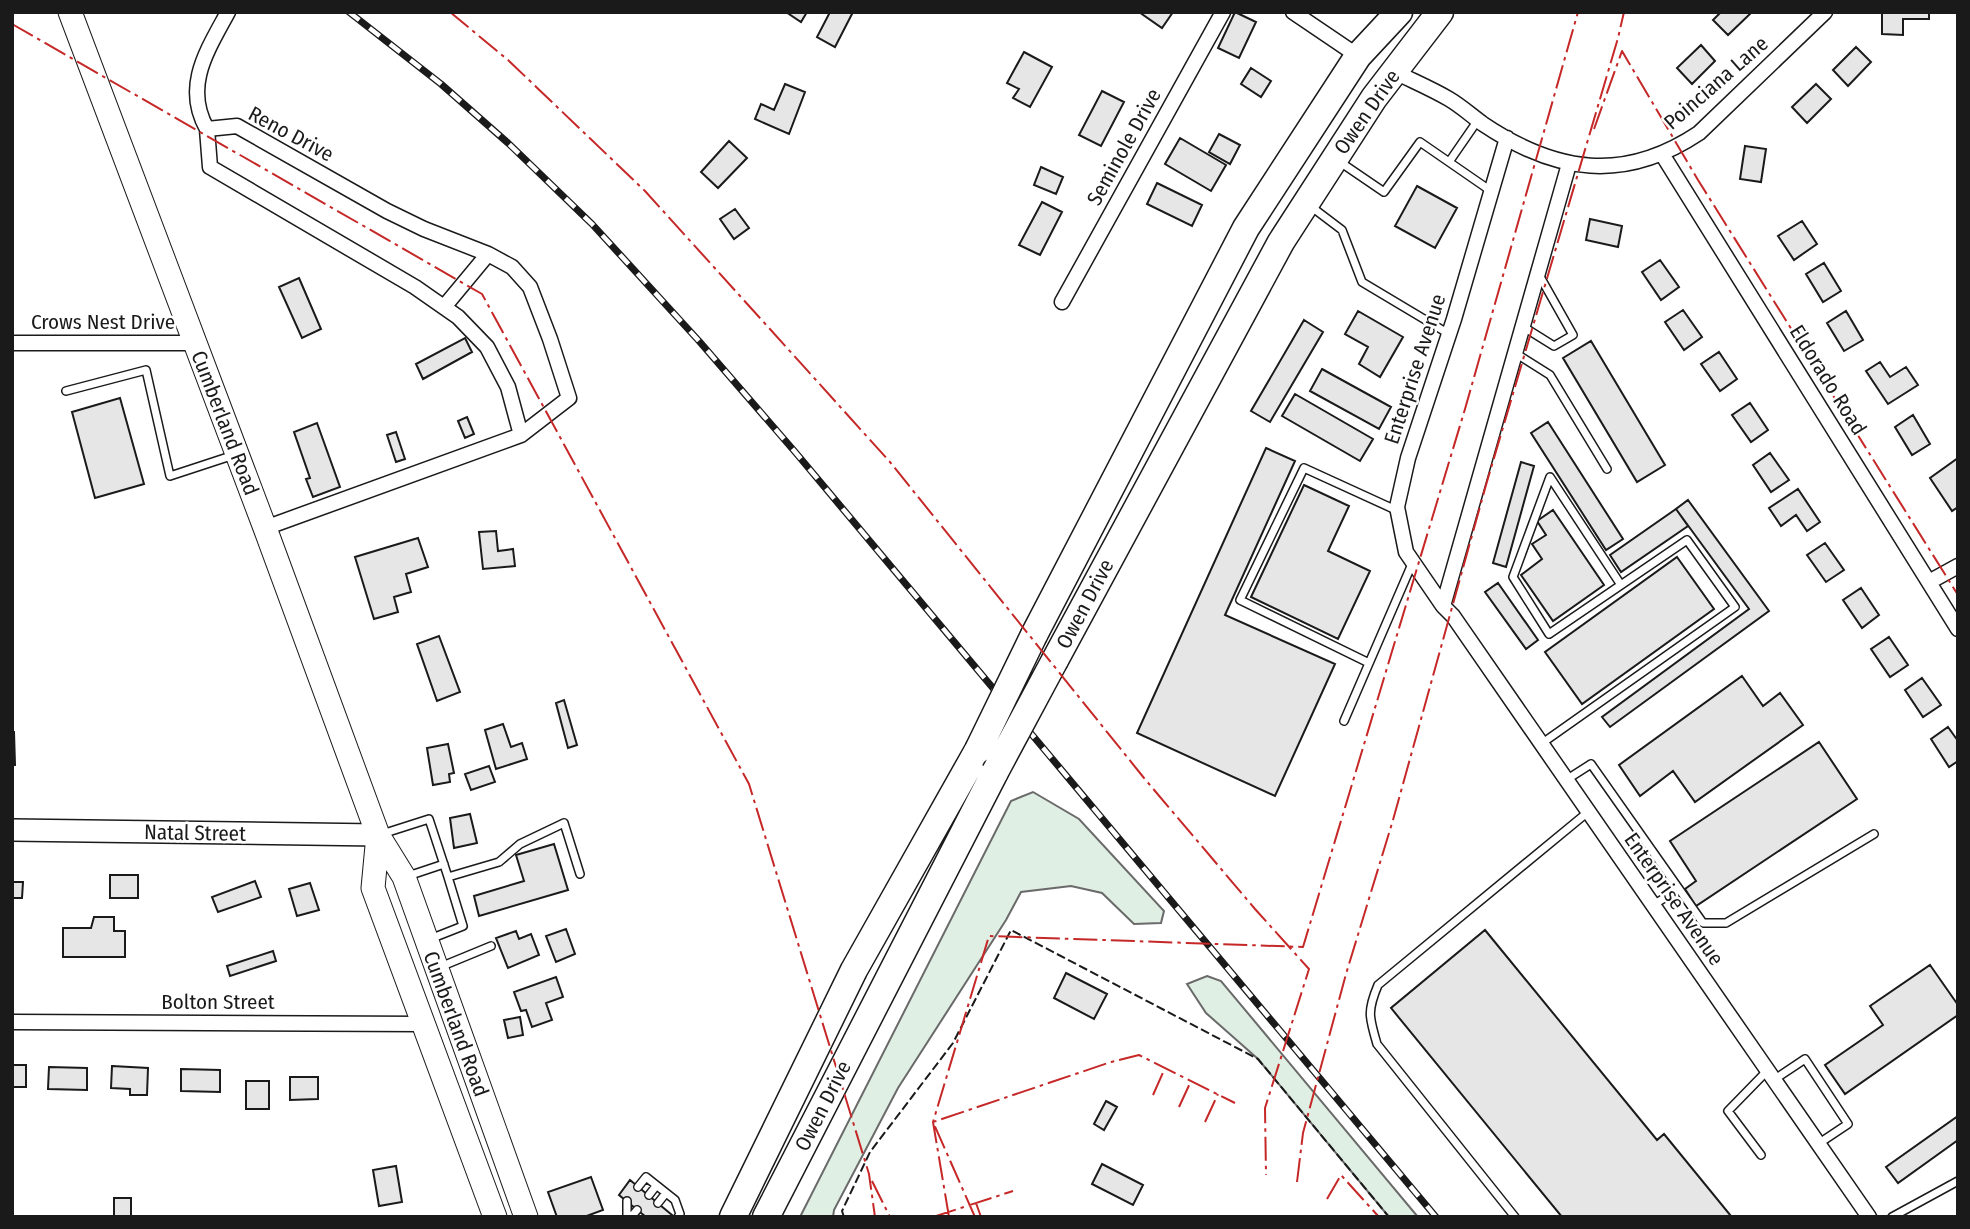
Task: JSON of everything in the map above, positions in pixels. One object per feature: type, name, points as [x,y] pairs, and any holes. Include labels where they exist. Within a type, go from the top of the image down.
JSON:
[{"type":"highway","points":[[1395,72],[1391,56],[1399,40],[1420,12]]},
{"type":"highway","name":"Owen Drive","points":[[766,1217],[995,772],[1283,238],[1374,98],[1440,12]]},
{"type":"highway","name":"Owen Drive","points":[[733,1217],[854,970],[978,750],[1034,635],[1246,228],[1358,56],[1392,15]]},
{"type":"highway","points":[[1283,238],[1287,202],[1365,89],[1371,73],[1358,56]]},
{"type":"main road","name":"Cumberland Road","points":[[70,12],[378,835],[404,877],[526,1217]]},
{"type":"main road","name":"Natal Street","points":[[12,830],[378,835]]},
{"type":"main road","name":"Cumberland Road","points":[[378,835],[373,888],[495,1217]]},
{"type":"street","points":[[228,12],[205,55],[196,85],[199,116],[207,129],[210,167],[415,287],[458,317],[487,347],[508,387],[521,435]]},
{"type":"street","name":"Seminole Drive","points":[[1062,302],[1223,12]]},
{"type":"street","name":"Poinciana Lane","points":[[1395,72],[1449,99],[1522,147],[1569,164],[1619,166],[1662,154],[1699,133],[1825,12]]},
{"type":"street","points":[[1299,14],[1358,56]]},
{"type":"street","name":"Reno Drive","points":[[207,129],[237,126],[387,211],[488,254],[512,268],[530,287],[569,398],[521,435],[265,528]]},
{"type":"street","name":"Enterprise Avenue","points":[[1507,138],[1449,334],[1408,458],[1397,507],[1406,552],[1869,1217]]},
{"type":"street","name":"Eldorado Road","points":[[1662,154],[1958,629]]},
{"type":"street","points":[[1443,606],[1569,164]]},
{"type":"street","points":[[444,307],[488,254]]},
{"type":"street","name":"Crows Nest Drive","points":[[12,343],[194,343]]},
{"type":"street","points":[[1929,582],[1958,566]]},
{"type":"street","name":"Bolton Street","points":[[12,1022],[424,1024]]},
{"type":"lane","points":[[1449,162],[1478,120]]},
{"type":"lane","points":[[1335,158],[1384,192],[1420,142],[1492,191]]},
{"type":"lane","points":[[1306,203],[1342,230],[1362,282],[1449,334]]},
{"type":"lane","points":[[1522,326],[1554,346],[1573,335],[1538,272]]},
{"type":"lane","points":[[1515,353],[1550,376],[1607,469]]},
{"type":"lane","points":[[66,391],[146,370],[170,476],[237,453]]},
{"type":"lane","points":[[1369,663],[1240,600],[1304,468],[1398,511]]},
{"type":"lane","points":[[1541,744],[1735,607],[1687,541],[1549,634],[1513,577],[1550,477],[1621,585]]},
{"type":"lane","points":[[1344,721],[1413,562]]},
{"type":"lane","points":[[1566,780],[1591,764],[1703,923],[1726,923],[1874,834]]},
{"type":"lane","points":[[1516,1217],[1377,1044],[1370,1020],[1370,1004],[1378,985],[1588,812]]},
{"type":"lane","points":[[378,835],[429,819],[463,926],[426,941]]},
{"type":"lane","points":[[448,877],[499,862],[520,844],[564,823],[580,874]]},
{"type":"lane","points":[[404,877],[444,864]]},
{"type":"lane","points":[[1653,905],[1679,889]]},
{"type":"lane","points":[[436,969],[491,946]]},
{"type":"lane","points":[[1761,1155],[1728,1111],[1771,1075],[1805,1059],[1848,1124],[1818,1144]]},
{"type":"lane","points":[[638,1187],[646,1177],[675,1200],[680,1214],[678,1217]]},
{"type":"lane","points":[[1892,1217],[1958,1181]]},
{"type":"lane","points":[[649,1195],[656,1186]]},
{"type":"lane","points":[[658,1203],[666,1193]]},
{"type":"lane","points":[[667,1210],[675,1200]]},
{"type":"lane","points":[[627,1201],[629,1217]]},
{"type":"lane","points":[[629,1217],[637,1210]]},
{"type":"green space","points":[[1033,792],[1079,819],[1164,911],[1161,923],[1134,924],[1102,893],[1071,886],[1021,892],[1006,920],[898,1088],[834,1210],[833,1217],[800,1217],[1011,801]]},
{"type":"green space","points":[[1207,976],[1221,981],[1418,1217],[1389,1217],[1258,1059],[1206,1013],[1187,984]]},
{"type":"building","points":[[786,12],[807,12],[801,22]]},
{"type":"building","points":[[830,12],[853,12],[835,47],[817,37]]},
{"type":"building","points":[[1139,12],[1173,12],[1162,28]]},
{"type":"building","points":[[1235,12],[1256,22],[1239,58],[1218,48]]},
{"type":"building","points":[[1721,12],[1752,12],[1728,35],[1713,20]]},
{"type":"building","points":[[1882,12],[1929,12],[1929,19],[1903,19],[1903,35],[1882,34]]},
{"type":"building","points":[[1701,45],[1715,61],[1692,84],[1677,68]]},
{"type":"building","points":[[1856,47],[1871,62],[1848,86],[1833,70]]},
{"type":"building","points":[[1024,52],[1052,67],[1030,107],[1013,98],[1019,89],[1007,83]]},
{"type":"building","points":[[1251,68],[1271,81],[1261,97],[1241,84]]},
{"type":"building","points":[[785,84],[805,92],[789,134],[755,119],[761,104],[774,110]]},
{"type":"building","points":[[1816,84],[1831,99],[1807,123],[1792,107]]},
{"type":"building","points":[[1102,91],[1124,102],[1101,146],[1079,135]]},
{"type":"building","points":[[1219,134],[1240,145],[1230,164],[1209,152]]},
{"type":"building","points":[[1180,138],[1226,165],[1211,191],[1165,164]]},
{"type":"building","points":[[729,141],[747,158],[718,188],[701,172]]},
{"type":"building","points":[[1745,146],[1766,149],[1761,182],[1740,179]]},
{"type":"building","points":[[1041,167],[1063,177],[1056,194],[1034,185]]},
{"type":"building","points":[[1157,183],[1202,205],[1192,226],[1147,204]]},
{"type":"building","points":[[1417,186],[1457,208],[1435,248],[1395,226]]},
{"type":"building","points":[[1042,202],[1062,212],[1040,255],[1019,245]]},
{"type":"building","points":[[735,209],[749,228],[734,239],[720,219]]},
{"type":"building","points":[[1590,219],[1622,226],[1618,247],[1586,240]]},
{"type":"building","points":[[1802,221],[1817,244],[1794,260],[1778,236]]},
{"type":"building","points":[[1660,260],[1679,287],[1661,300],[1642,272]]},
{"type":"building","points":[[1824,263],[1841,291],[1823,302],[1806,274]]},
{"type":"building","points":[[299,278],[321,329],[302,338],[279,287]]},
{"type":"building","points":[[1683,310],[1702,337],[1684,350],[1665,322]]},
{"type":"building","points":[[1358,311],[1403,337],[1380,377],[1359,364],[1368,347],[1345,334]]},
{"type":"building","points":[[1846,311],[1863,340],[1844,351],[1827,323]]},
{"type":"building","points":[[1304,320],[1323,332],[1270,422],[1251,411]]},
{"type":"building","points":[[465,338],[472,352],[423,379],[416,364]]},
{"type":"building","points":[[1591,341],[1665,465],[1637,482],[1563,358]]},
{"type":"building","points":[[1719,352],[1737,379],[1720,391],[1701,364]]},
{"type":"building","points":[[1880,362],[1890,377],[1906,367],[1918,385],[1888,404],[1866,371]]},
{"type":"building","points":[[1322,369],[1391,407],[1379,429],[1310,391]]},
{"type":"building","points":[[1295,394],[1373,439],[1360,461],[1282,416]]},
{"type":"building","points":[[120,398],[144,484],[95,498],[72,412]]},
{"type":"building","points":[[1750,403],[1768,430],[1751,442],[1732,415]]},
{"type":"building","points":[[1913,415],[1930,444],[1912,455],[1895,427]]},
{"type":"building","points":[[467,417],[474,434],[465,438],[458,421]]},
{"type":"building","points":[[1548,422],[1623,539],[1606,550],[1531,433]]},
{"type":"building","points":[[317,423],[340,487],[313,497],[306,479],[310,478],[294,432]]},
{"type":"building","points":[[396,432],[405,459],[396,462],[387,435]]},
{"type":"building","points":[[1266,448],[1295,461],[1225,615],[1335,664],[1275,796],[1137,733]]},
{"type":"building","points":[[1770,453],[1789,480],[1771,492],[1753,465]]},
{"type":"building","points":[[1958,458],[1958,507],[1952,511],[1930,478]]},
{"type":"building","points":[[1521,462],[1534,466],[1506,567],[1493,563]]},
{"type":"building","points":[[1304,485],[1349,506],[1328,551],[1370,571],[1338,639],[1251,597]]},
{"type":"building","points":[[1798,489],[1820,522],[1807,531],[1796,515],[1781,526],[1769,508]]},
{"type":"building","points":[[1688,500],[1769,611],[1610,727],[1602,717],[1749,609],[1676,509]]},
{"type":"building","points":[[1676,509],[1688,526],[1621,572],[1610,555]]},
{"type":"building","points":[[1553,510],[1604,585],[1553,621],[1521,575],[1542,559],[1532,544],[1546,535],[1537,521]]},
{"type":"building","points":[[496,531],[498,551],[513,549],[515,566],[483,569],[479,532]]},
{"type":"building","points":[[418,538],[428,567],[406,574],[411,592],[394,597],[398,612],[374,619],[355,557]]},
{"type":"building","points":[[1825,543],[1844,570],[1826,582],[1807,555]]},
{"type":"building","points":[[1677,557],[1714,609],[1582,704],[1545,652]]},
{"type":"building","points":[[1498,583],[1538,640],[1526,649],[1485,592]]},
{"type":"building","points":[[1861,588],[1879,615],[1862,628],[1843,600]]},
{"type":"building","points":[[439,636],[460,692],[437,701],[417,644]]},
{"type":"building","points":[[1889,637],[1908,665],[1890,677],[1871,649]]},
{"type":"building","points":[[1742,676],[1763,706],[1780,693],[1803,725],[1695,802],[1673,771],[1640,796],[1619,765]]},
{"type":"building","points":[[1922,678],[1941,705],[1923,717],[1905,690]]},
{"type":"building","points":[[564,700],[577,745],[568,748],[556,703]]},
{"type":"building","points":[[503,724],[511,747],[522,743],[527,759],[496,769],[485,730]]},
{"type":"building","points":[[1948,727],[1958,741],[1958,761],[1949,767],[1931,739]]},
{"type":"building","points":[[14,732],[15,765],[12,765]]},
{"type":"building","points":[[1819,742],[1857,799],[1696,906],[1685,889],[1696,881],[1670,841]]},
{"type":"building","points":[[448,744],[454,773],[449,774],[450,782],[433,785],[427,748]]},
{"type":"building","points":[[489,766],[495,782],[471,790],[465,774]]},
{"type":"building","points":[[470,814],[477,843],[454,848],[450,818]]},
{"type":"building","points":[[554,844],[568,890],[479,916],[474,896],[524,881],[516,855]]},
{"type":"building","points":[[110,875],[138,875],[138,898],[110,898]]},
{"type":"building","points":[[255,881],[261,897],[218,912],[212,897]]},
{"type":"building","points":[[12,882],[23,882],[22,898],[12,898]]},
{"type":"building","points":[[310,883],[319,910],[297,916],[289,889]]},
{"type":"building","points":[[94,917],[114,917],[114,931],[125,931],[125,957],[63,957],[63,928],[91,928]]},
{"type":"building","points":[[566,929],[575,954],[556,962],[546,936]]},
{"type":"building","points":[[1485,930],[1657,1140],[1664,1134],[1731,1216],[1562,1217],[1391,1008]]},
{"type":"building","points":[[516,931],[519,939],[531,934],[539,955],[508,968],[496,938]]},
{"type":"building","points":[[273,951],[276,961],[230,976],[227,966]]},
{"type":"building","points":[[1930,965],[1958,1005],[1958,1015],[1845,1094],[1825,1065],[1883,1025],[1870,1006]]},
{"type":"building","points":[[1066,973],[1107,994],[1094,1019],[1054,998]]},
{"type":"building","points":[[556,977],[563,997],[546,1003],[552,1020],[532,1027],[526,1010],[521,1011],[514,992]]},
{"type":"building","points":[[520,1017],[523,1035],[508,1038],[504,1020]]},
{"type":"building","points":[[12,1065],[26,1065],[26,1087],[12,1087]]},
{"type":"building","points":[[112,1066],[148,1068],[147,1095],[130,1095],[130,1089],[111,1088]]},
{"type":"building","points":[[49,1067],[87,1068],[87,1090],[48,1089]]},
{"type":"building","points":[[181,1069],[220,1070],[220,1092],[181,1091]]},
{"type":"building","points":[[290,1077],[318,1077],[318,1099],[290,1100]]},
{"type":"building","points":[[246,1081],[269,1081],[269,1109],[246,1109]]},
{"type":"building","points":[[1106,1101],[1117,1107],[1104,1130],[1094,1124]]},
{"type":"building","points":[[1958,1116],[1958,1140],[1898,1183],[1886,1167]]},
{"type":"building","points":[[1102,1164],[1143,1185],[1133,1205],[1092,1184]]},
{"type":"building","points":[[396,1166],[402,1202],[379,1206],[373,1170]]},
{"type":"building","points":[[591,1177],[603,1210],[584,1217],[557,1217],[548,1192]]},
{"type":"building","points":[[630,1180],[672,1215],[671,1217],[646,1217],[619,1195]]},
{"type":"building","points":[[114,1198],[131,1198],[131,1217],[114,1217]]},
{"type":"railway","points":[[349,12],[441,84],[508,143],[592,224],[699,341],[796,453],[1436,1217]]},
{"type":"fence","points":[[844,1217],[842,1211],[870,1152],[953,1043],[1011,930],[1258,1059],[1389,1217]]},
{"type":"power","points":[[450,12],[508,60],[645,191],[890,462],[1144,778],[1309,969],[1265,1108],[1266,1175]]},
{"type":"power","points":[[949,1217],[933,1122],[989,936],[1303,947],[1465,409],[1578,12]]},
{"type":"power","points":[[1297,1182],[1303,1133],[1346,974],[1393,820],[1486,485],[1624,12]]},
{"type":"power","points":[[12,24],[482,294],[749,784],[869,1174],[875,1217]]},
{"type":"power","points":[[1594,129],[1622,51],[1698,180],[1958,595]]},
{"type":"power","points":[[975,1217],[933,1122],[1139,1055],[1235,1103]]},
{"type":"power","points":[[1153,1095],[1165,1068]]},
{"type":"power","points":[[1179,1107],[1191,1081]]},
{"type":"power","points":[[1205,1122],[1218,1094]]},
{"type":"power","points":[[1327,1199],[1341,1175],[1379,1217]]},
{"type":"power","points":[[872,1181],[890,1217]]},
{"type":"power","points":[[933,1217],[1013,1191]]},
{"type":"power","points":[[976,1203],[981,1217]]}]
